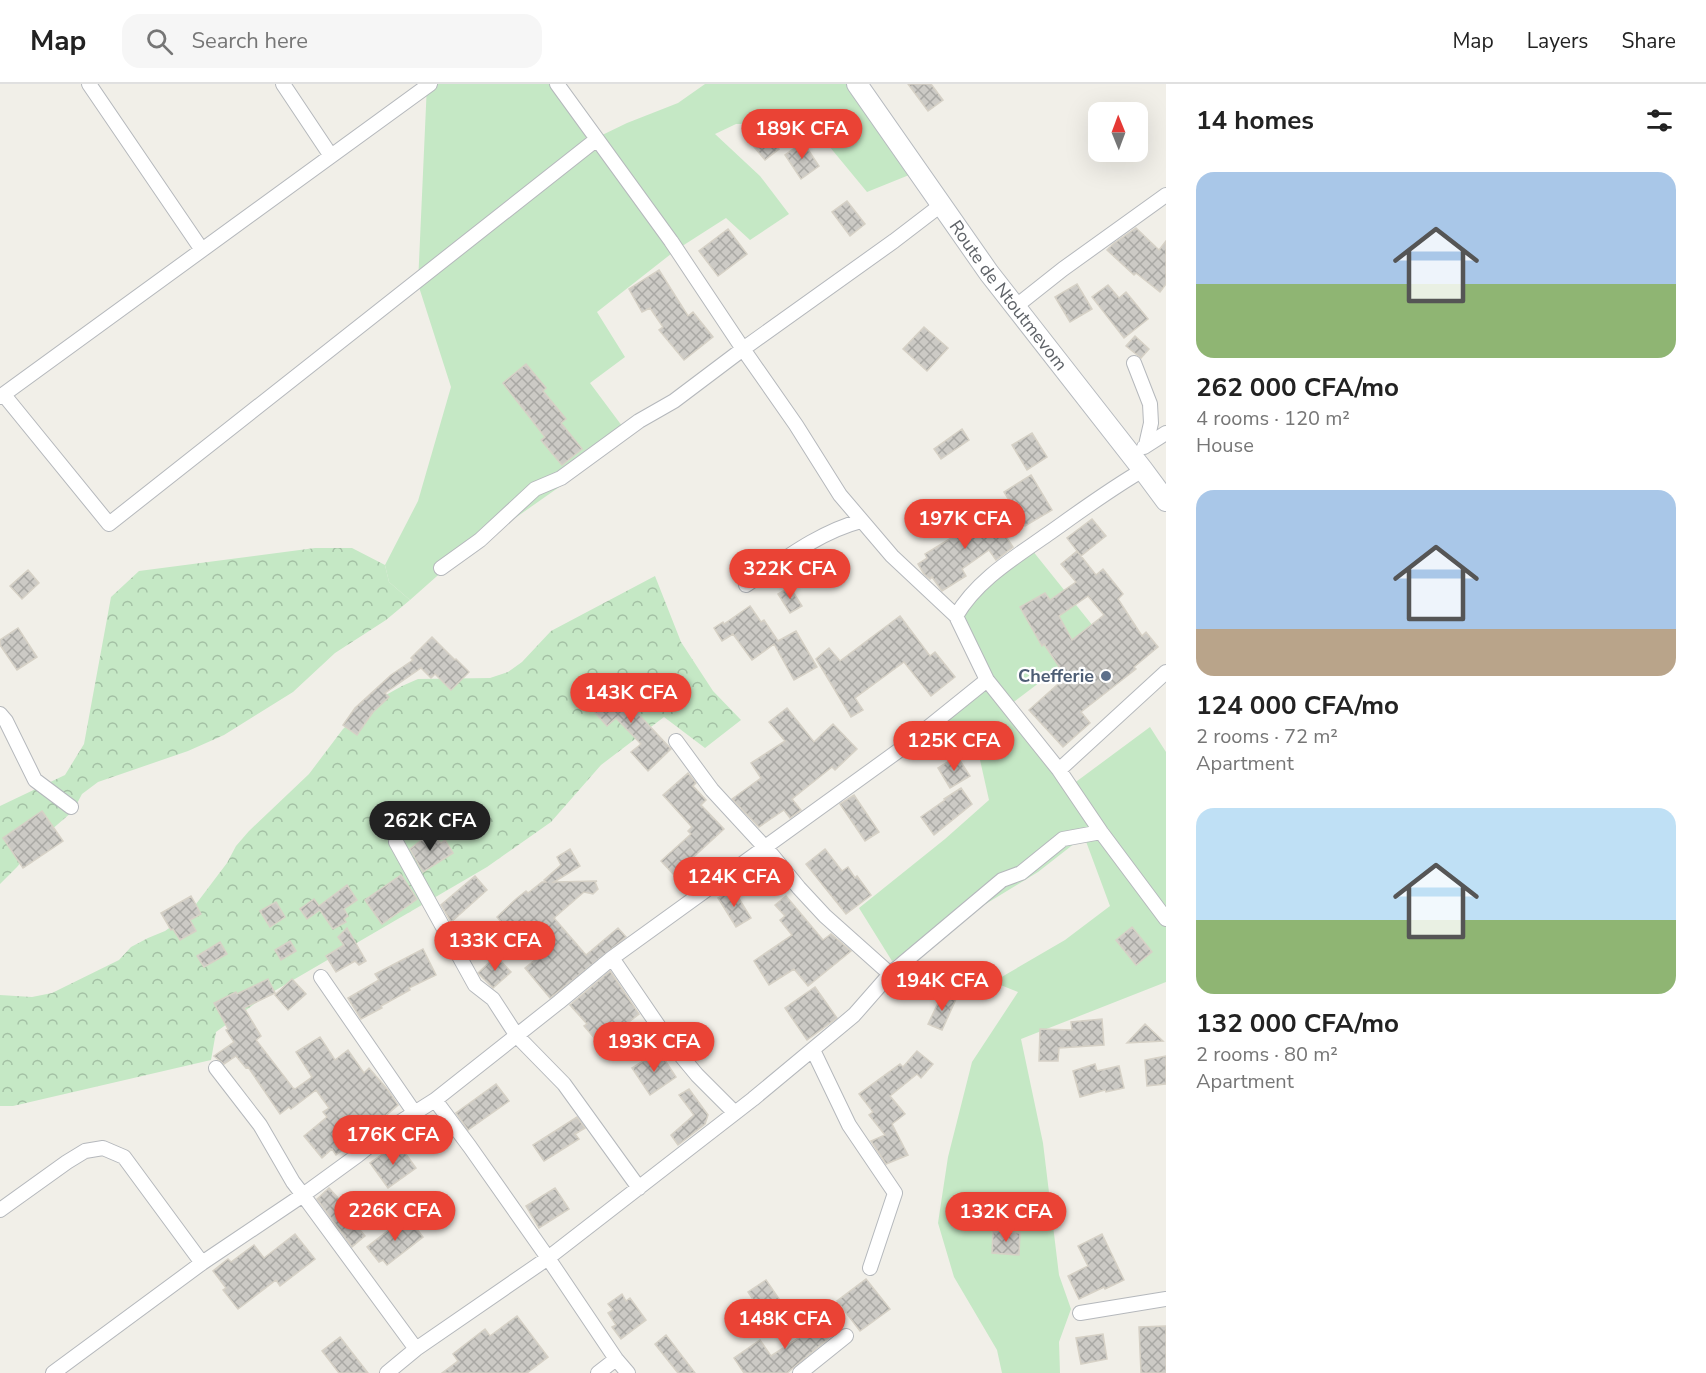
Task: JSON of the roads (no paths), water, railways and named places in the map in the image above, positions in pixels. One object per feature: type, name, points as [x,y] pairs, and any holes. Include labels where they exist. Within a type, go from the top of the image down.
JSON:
[{"type":"street","points":[[89,84],[202,250]]},
{"type":"street","points":[[283,84],[331,156]]},
{"type":"street","points":[[430,84],[2,396],[109,524],[597,139]]},
{"type":"street","points":[[557,84],[671,241],[742,349],[796,425],[840,495],[892,556],[956,616],[987,680],[1059,770],[1101,832],[1166,919]]},
{"type":"street","name":"Route de Ntoutmevom","points":[[857,84],[989,273],[1141,457],[1166,501]]},
{"type":"street","points":[[1015,307],[1063,269],[1166,195]]},
{"type":"street","points":[[441,568],[480,540],[535,489],[561,478],[639,421],[674,401],[941,205]]},
{"type":"street","points":[[1134,363],[1150,404],[1151,423],[1141,457]]},
{"type":"street","points":[[956,616],[971,596],[996,571],[1084,508],[1166,433]]},
{"type":"street","points":[[746,585],[828,533],[861,521]]},
{"type":"street","points":[[1059,770],[1166,672]]},
{"type":"street","points":[[53,1373],[202,1263],[303,1195],[414,1112],[435,1100],[612,958],[905,746],[987,680]]},
{"type":"street","points":[[0,714],[6,721],[35,780],[72,807]]},
{"type":"street","points":[[676,741],[712,790],[825,916],[890,974]]},
{"type":"street","points":[[387,1373],[416,1349],[548,1258],[735,1113],[854,1015],[890,974],[1002,880],[1021,873],[1063,839],[1101,832]]},
{"type":"street","points":[[396,842],[475,985],[493,999],[517,1036],[564,1084],[639,1188]]},
{"type":"street","points":[[612,958],[668,1040],[697,1075],[735,1113]]},
{"type":"street","points":[[321,977],[414,1112]]},
{"type":"street","points":[[813,1050],[849,1125],[895,1193],[870,1268]]},
{"type":"street","points":[[216,1068],[260,1125],[293,1182],[416,1349]]},
{"type":"street","points":[[435,1100],[627,1373]]},
{"type":"street","points":[[0,1210],[85,1151],[103,1148],[124,1157],[202,1263]]},
{"type":"street","points":[[1080,1313],[1166,1299]]},
{"type":"street","points":[[800,1373],[846,1336]]},
{"type":"street","points":[[598,1373],[616,1359]]},
{"type":"place","name":"Chefferie","points":[[1106,676]]}]
